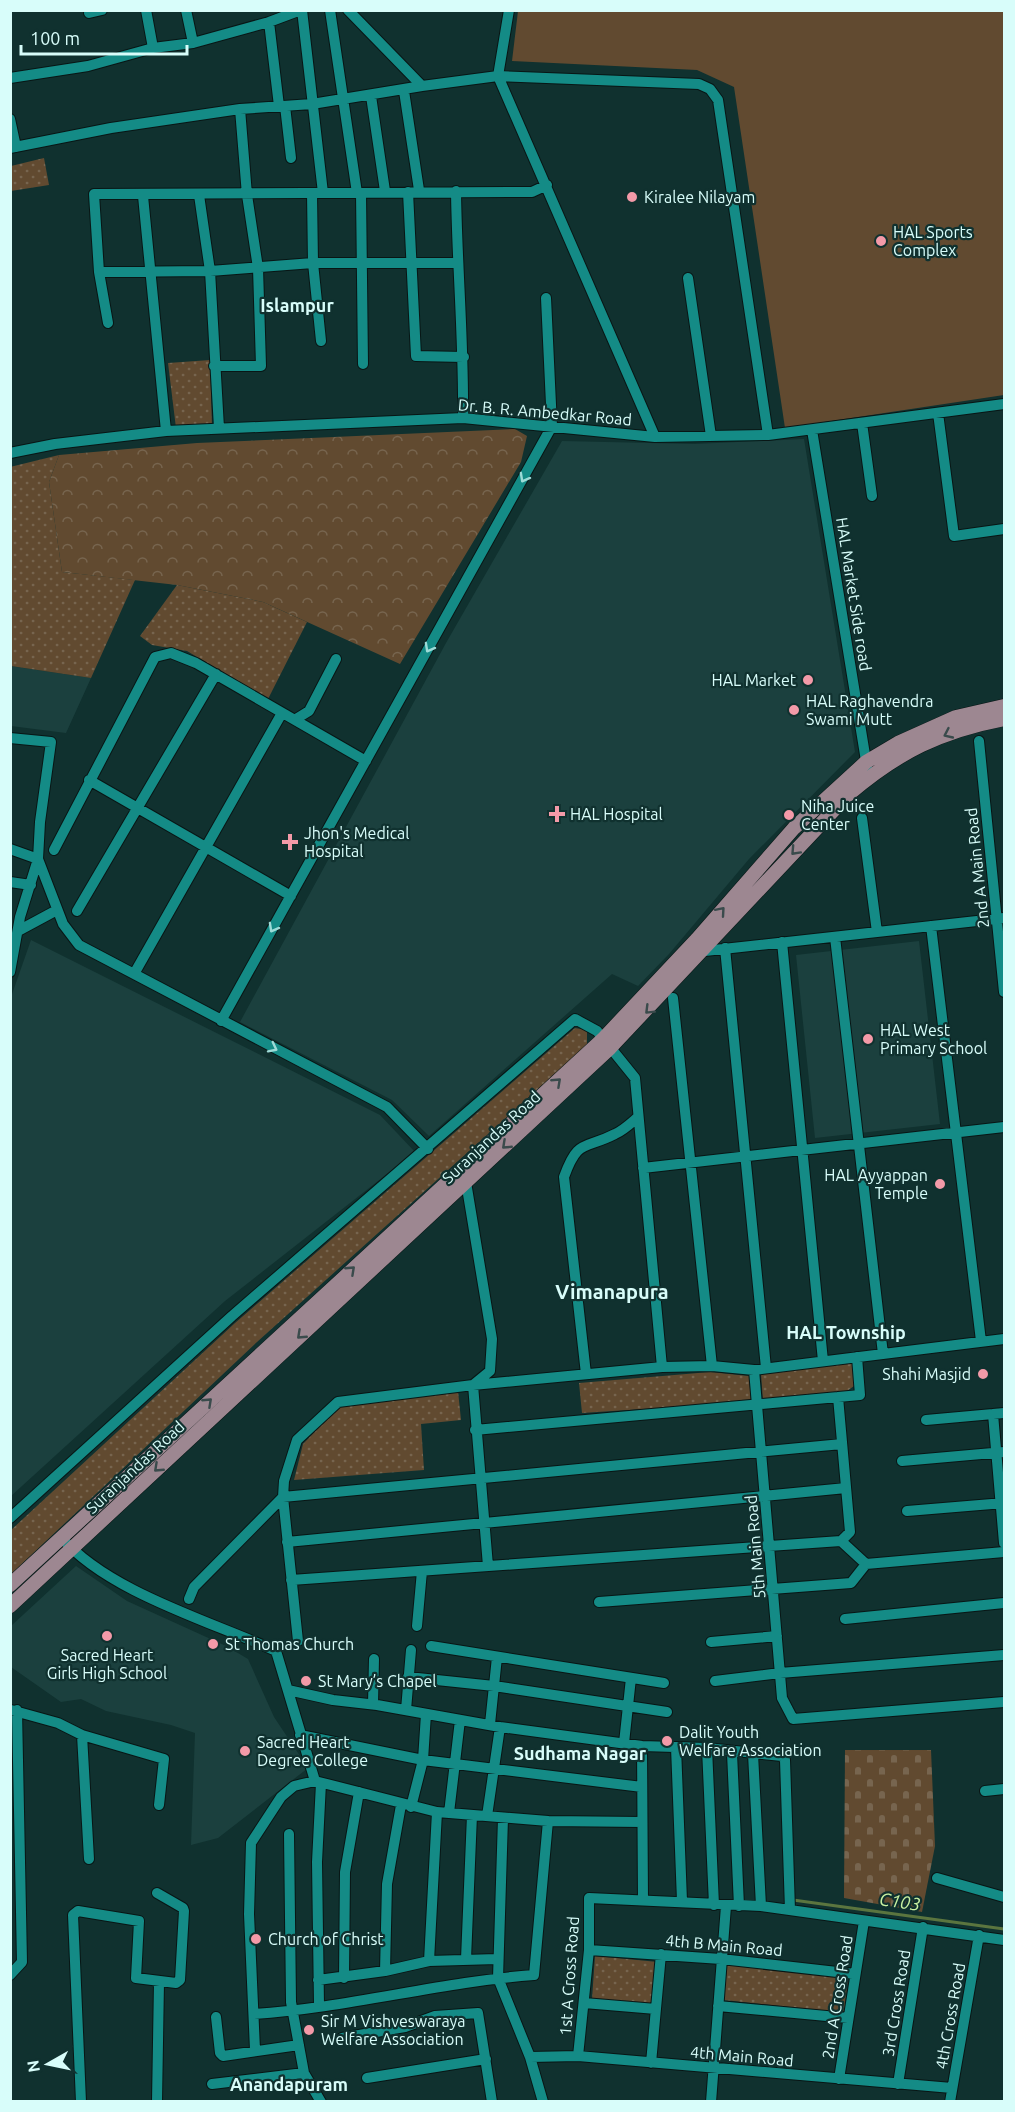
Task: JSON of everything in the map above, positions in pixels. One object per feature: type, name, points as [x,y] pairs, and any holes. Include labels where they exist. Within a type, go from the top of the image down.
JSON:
[{"type":"main road","name":"Suranjandas Road","points":[[701,945],[794,828],[866,762],[898,743],[956,717],[1005,705]]},
{"type":"main road","name":"Suranjandas Road","points":[[10,1606],[466,1182],[606,1044],[870,776],[910,751],[961,728],[1005,719]]},
{"type":"main road","name":"Suranjandas Road","points":[[10,1585],[606,1044]]},
{"type":"street","points":[[89,13],[102,10]]},
{"type":"street","points":[[146,10],[153,48]]},
{"type":"street","points":[[186,10],[193,43]]},
{"type":"street","points":[[10,78],[88,66],[153,48],[193,43],[269,22],[301,10],[312,104],[318,193],[313,263],[321,341]]},
{"type":"street","points":[[330,10],[346,99],[359,193],[363,364]]},
{"type":"street","points":[[348,10],[422,87]]},
{"type":"street","points":[[509,10],[498,76],[655,437]]},
{"type":"street","points":[[269,22],[291,158]]},
{"type":"street","points":[[10,119],[13,147],[111,128],[240,109],[312,104],[498,76],[699,84],[710,89],[718,100],[768,435]]},
{"type":"street","points":[[404,91],[413,191],[410,263],[417,356],[464,357]]},
{"type":"street","points":[[371,96],[385,191]]},
{"type":"street","points":[[214,366],[261,366],[258,268],[247,195],[240,109]]},
{"type":"street","points":[[108,323],[99,272],[94,194],[143,196],[385,191],[532,192],[547,185]]},
{"type":"street","points":[[456,191],[457,263],[464,357],[463,418]]},
{"type":"street","points":[[199,195],[210,271],[219,429]]},
{"type":"street","points":[[143,196],[166,431]]},
{"type":"street","points":[[99,272],[210,271],[313,263],[457,263]]},
{"type":"street","points":[[688,278],[711,436]]},
{"type":"street","points":[[221,1021],[552,426],[546,298]]},
{"type":"street","name":"Dr. B. R. Ambedkar Road","points":[[10,453],[55,444],[166,431],[463,418],[655,437],[768,435],[1005,404]]},
{"type":"street","points":[[938,412],[954,536],[1005,529]]},
{"type":"street","points":[[862,423],[872,496]]},
{"type":"street","name":"HAL Market Side road","points":[[812,430],[870,776]]},
{"type":"street","points":[[54,850],[155,657],[171,653],[216,674],[366,761]]},
{"type":"street","points":[[296,719],[309,711],[336,659]]},
{"type":"street","points":[[77,911],[216,674]]},
{"type":"street","points":[[134,974],[282,713]]},
{"type":"street","points":[[10,738],[51,742],[40,822],[38,858],[13,945],[10,972]]},
{"type":"street","name":"2nd A Main Road","points":[[979,741],[1001,919],[1005,992]]},
{"type":"street","points":[[89,780],[291,896]]},
{"type":"street","points":[[862,818],[877,932]]},
{"type":"street","points":[[10,849],[38,858]]},
{"type":"street","points":[[38,858],[63,924],[80,945],[387,1107],[428,1149]]},
{"type":"street","points":[[10,882],[31,885]]},
{"type":"street","points":[[18,931],[57,910]]},
{"type":"street","points":[[701,945],[725,948],[1001,919]]},
{"type":"street","points":[[932,926],[981,1341]]},
{"type":"street","points":[[835,937],[883,1354]]},
{"type":"street","points":[[782,942],[823,1361]]},
{"type":"street","points":[[725,948],[766,1368]]},
{"type":"street","points":[[673,999],[712,1366]]},
{"type":"street","points":[[10,1518],[232,1316],[428,1149],[575,1019],[597,1031],[635,1078],[662,1367]]},
{"type":"street","points":[[586,1374],[564,1177],[574,1153],[590,1142],[617,1133],[639,1117]]},
{"type":"street","points":[[643,1168],[1005,1127]]},
{"type":"street","points":[[466,1182],[486,1296],[493,1359],[490,1371],[473,1385]]},
{"type":"street","points":[[298,1641],[283,1497],[284,1482],[297,1440],[338,1402],[473,1385],[662,1367],[712,1366],[754,1370],[1005,1339]]},
{"type":"street","points":[[475,1430],[860,1395],[856,1357]]},
{"type":"street","name":"5th Main Road","points":[[754,1370],[782,1698],[793,1719],[1005,1702]]},
{"type":"street","points":[[473,1385],[488,1566]]},
{"type":"street","points":[[291,1580],[841,1541],[850,1532],[838,1397]]},
{"type":"street","points":[[926,1420],[999,1414],[1005,1543]]},
{"type":"street","points":[[189,1599],[194,1587],[283,1497],[842,1444]]},
{"type":"street","points":[[902,1461],[1000,1452]]},
{"type":"street","points":[[287,1542],[846,1488]]},
{"type":"street","points":[[907,1511],[1003,1503]]},
{"type":"street","points":[[61,1537],[71,1549],[92,1566],[130,1588],[276,1651],[300,1735],[318,1782],[319,2005]]},
{"type":"street","points":[[841,1541],[866,1564]]},
{"type":"street","points":[[599,1602],[851,1583],[866,1564],[1005,1552]]},
{"type":"street","points":[[417,1626],[422,1571]]},
{"type":"street","points":[[845,1619],[1005,1603]]},
{"type":"street","points":[[711,1642],[777,1636]]},
{"type":"street","points":[[431,1646],[664,1683]]},
{"type":"street","points":[[406,1710],[411,1650]]},
{"type":"street","points":[[715,1681],[780,1673],[1005,1654]]},
{"type":"street","points":[[486,1816],[496,1768],[494,1686],[497,1657]]},
{"type":"street","points":[[373,1704],[375,1659]]},
{"type":"street","points":[[408,1677],[494,1686],[628,1708],[667,1712]]},
{"type":"street","points":[[624,1743],[632,1678]]},
{"type":"street","points":[[288,1690],[333,1700],[373,1704],[495,1726],[642,1746],[707,1748],[732,1753],[782,1756],[785,1760],[790,1910]]},
{"type":"street","points":[[10,1975],[22,1962],[14,1710],[58,1723],[82,1736],[164,1759],[159,1805]]},
{"type":"street","points":[[385,1971],[387,1884],[406,1806],[423,1760],[426,1714]]},
{"type":"street","points":[[449,1813],[460,1720]]},
{"type":"street","points":[[300,1735],[423,1760],[642,1787]]},
{"type":"street","points":[[82,1736],[89,1859]]},
{"type":"street","points":[[642,1746],[643,1899],[726,1906],[761,1906],[1005,1940]]},
{"type":"street","points":[[676,1747],[682,1901]]},
{"type":"street","points":[[707,1748],[714,1905]]},
{"type":"street","points":[[732,1753],[739,1906]]},
{"type":"street","points":[[753,1754],[761,1906]]},
{"type":"street","points":[[255,2050],[249,1914],[251,1843],[280,1797],[294,1786],[318,1782],[437,1812],[548,1821],[642,1822]]},
{"type":"street","points":[[985,1791],[1005,1790]]},
{"type":"street","points":[[344,1978],[345,1872],[359,1792]]},
{"type":"street","points":[[429,1960],[437,1812]]},
{"type":"street","points":[[466,1959],[472,1815]]},
{"type":"street","points":[[503,1818],[498,1978],[530,2057],[543,2102]]},
{"type":"street","points":[[254,2014],[293,2012],[319,2005],[498,1978],[534,1975],[548,1821]]},
{"type":"street","points":[[290,1834],[290,1986],[293,2012],[304,2073],[321,2102]]},
{"type":"street","points":[[937,1878],[1005,1897]]},
{"type":"street","points":[[81,2102],[74,1912],[139,1921],[136,1978],[176,1983],[180,1980],[184,1911],[183,1908],[157,1893]]},
{"type":"street","name":"1st A Cross Road","points":[[578,2056],[589,1950],[589,1898],[643,1899]]},
{"type":"street","points":[[711,2102],[726,1906]]},
{"type":"street","name":"2nd A Cross Road","points":[[839,2079],[864,1920]]},
{"type":"street","name":"3rd Cross Road","points":[[898,2084],[923,1927]]},
{"type":"street","name":"4th Cross Road","points":[[950,2102],[979,1935]]},
{"type":"street","name":"4th B Main Road","points":[[589,1950],[721,1959],[855,1974]]},
{"type":"street","points":[[651,2063],[661,1954]]},
{"type":"street","points":[[318,1980],[385,1971],[429,1960],[497,1959]]},
{"type":"street","points":[[157,2102],[159,1982]]},
{"type":"street","points":[[584,2003],[656,2009]]},
{"type":"street","points":[[718,2006],[848,2018]]},
{"type":"street","points":[[342,2038],[405,2027],[435,2016],[478,2013],[492,2102]]},
{"type":"street","points":[[216,2017],[220,2053],[223,2056],[299,2044]]},
{"type":"street","name":"4th Main Road","points":[[530,2057],[578,2056],[952,2088]]},
{"type":"street","points":[[367,2078],[486,2059]]},
{"type":"street","points":[[212,2084],[304,2073]]},
{"type":"shaded area","name":"HAL Hospital","points":[[804,439],[855,752],[749,859],[669,954],[638,986],[612,974],[429,1136],[392,1100],[240,1022],[446,643],[562,441],[694,444]]},
{"type":"shaded area","points":[[10,666],[91,678],[66,733],[11,726]]},
{"type":"shaded area","points":[[31,940],[380,1115],[415,1152],[225,1301],[11,1496],[10,1000]]},
{"type":"shaded area","name":"HAL West Primary School","points":[[919,941],[940,1124],[815,1138],[796,955]]},
{"type":"shaded area","points":[[76,1566],[127,1601],[226,1646],[248,1659],[274,1717],[308,1768],[218,1838],[191,1845],[195,1733],[171,1725],[106,1711],[81,1699],[61,1702],[11,1667],[11,1626]]},
{"type":"green space","name":"HAL Sports Complex","points":[[518,11],[1004,11],[1004,395],[785,428],[734,87],[697,70],[512,61]]},
{"type":"green space","points":[[44,158],[49,185],[11,191],[11,166]]},
{"type":"green space","points":[[210,360],[212,426],[176,428],[168,363]]},
{"type":"green space","points":[[515,429],[527,436],[521,462],[400,664],[263,602],[177,585],[62,572],[49,482],[59,455],[197,443]]},
{"type":"green space","points":[[59,455],[49,482],[62,572],[135,580],[91,678],[11,666],[10,467]]},
{"type":"green space","points":[[177,585],[263,602],[307,622],[268,699],[187,651],[152,645],[140,636]]},
{"type":"green space","points":[[575,1028],[587,1030],[587,1045],[257,1342],[11,1574],[11,1530],[235,1323]]},
{"type":"green space","points":[[854,1362],[854,1386],[840,1396],[763,1401],[761,1374]]},
{"type":"green space","points":[[710,1372],[749,1376],[751,1402],[582,1413],[579,1383]]},
{"type":"green space","points":[[458,1391],[461,1420],[421,1424],[424,1470],[294,1480],[303,1444],[339,1407]]},
{"type":"green space","points":[[845,1750],[931,1750],[935,1846],[922,1912],[844,1898]]},
{"type":"green space","points":[[595,1956],[658,1962],[654,2005],[592,1999]]},
{"type":"green space","points":[[727,1965],[848,1978],[844,2013],[724,2000]]},
{"type":"waterway","name":"C103","points":[[793,1900],[1004,1929]]},
{"type":"place","name":"Kiralee Nilayam","points":[[632,197]]},
{"type":"place","name":"HAL Sports Complex","points":[[881,241]]},
{"type":"place","name":"HAL Market","points":[[808,680]]},
{"type":"place","name":"HAL Raghavendra Swami Mutt","points":[[794,710]]},
{"type":"place","name":"HAL Hospital","points":[[557,814]]},
{"type":"place","name":"Niha Juice Center","points":[[789,815]]},
{"type":"place","name":"Jhon's Medical Hospital","points":[[290,842]]},
{"type":"place","name":"HAL West Primary School","points":[[868,1039]]},
{"type":"place","name":"HAL Ayyappan Temple","points":[[940,1184]]},
{"type":"place","name":"Shahi Masjid","points":[[983,1374]]},
{"type":"place","name":"Sacred Heart Girls High School","points":[[107,1636]]},
{"type":"place","name":"St Thomas Church","points":[[213,1644]]},
{"type":"place","name":"St Mary’s Chapel","points":[[306,1681]]},
{"type":"place","name":"Dalit Youth Welfare Association","points":[[667,1741]]},
{"type":"place","name":"Sacred Heart Degree College","points":[[245,1751]]},
{"type":"place","name":"Church of Christ","points":[[256,1939]]},
{"type":"place","name":"Sir M Vishveswaraya Welfare Association","points":[[309,2030]]},
{"type":"district","name":"Islampur","points":[[297,305]]},
{"type":"district","name":"Vimanapura","points":[[612,1291]]},
{"type":"district","name":"HAL Township","points":[[846,1332]]},
{"type":"district","name":"Sudhama Nagar","points":[[580,1753]]},
{"type":"district","name":"Anandapuram","points":[[289,2084]]}]
